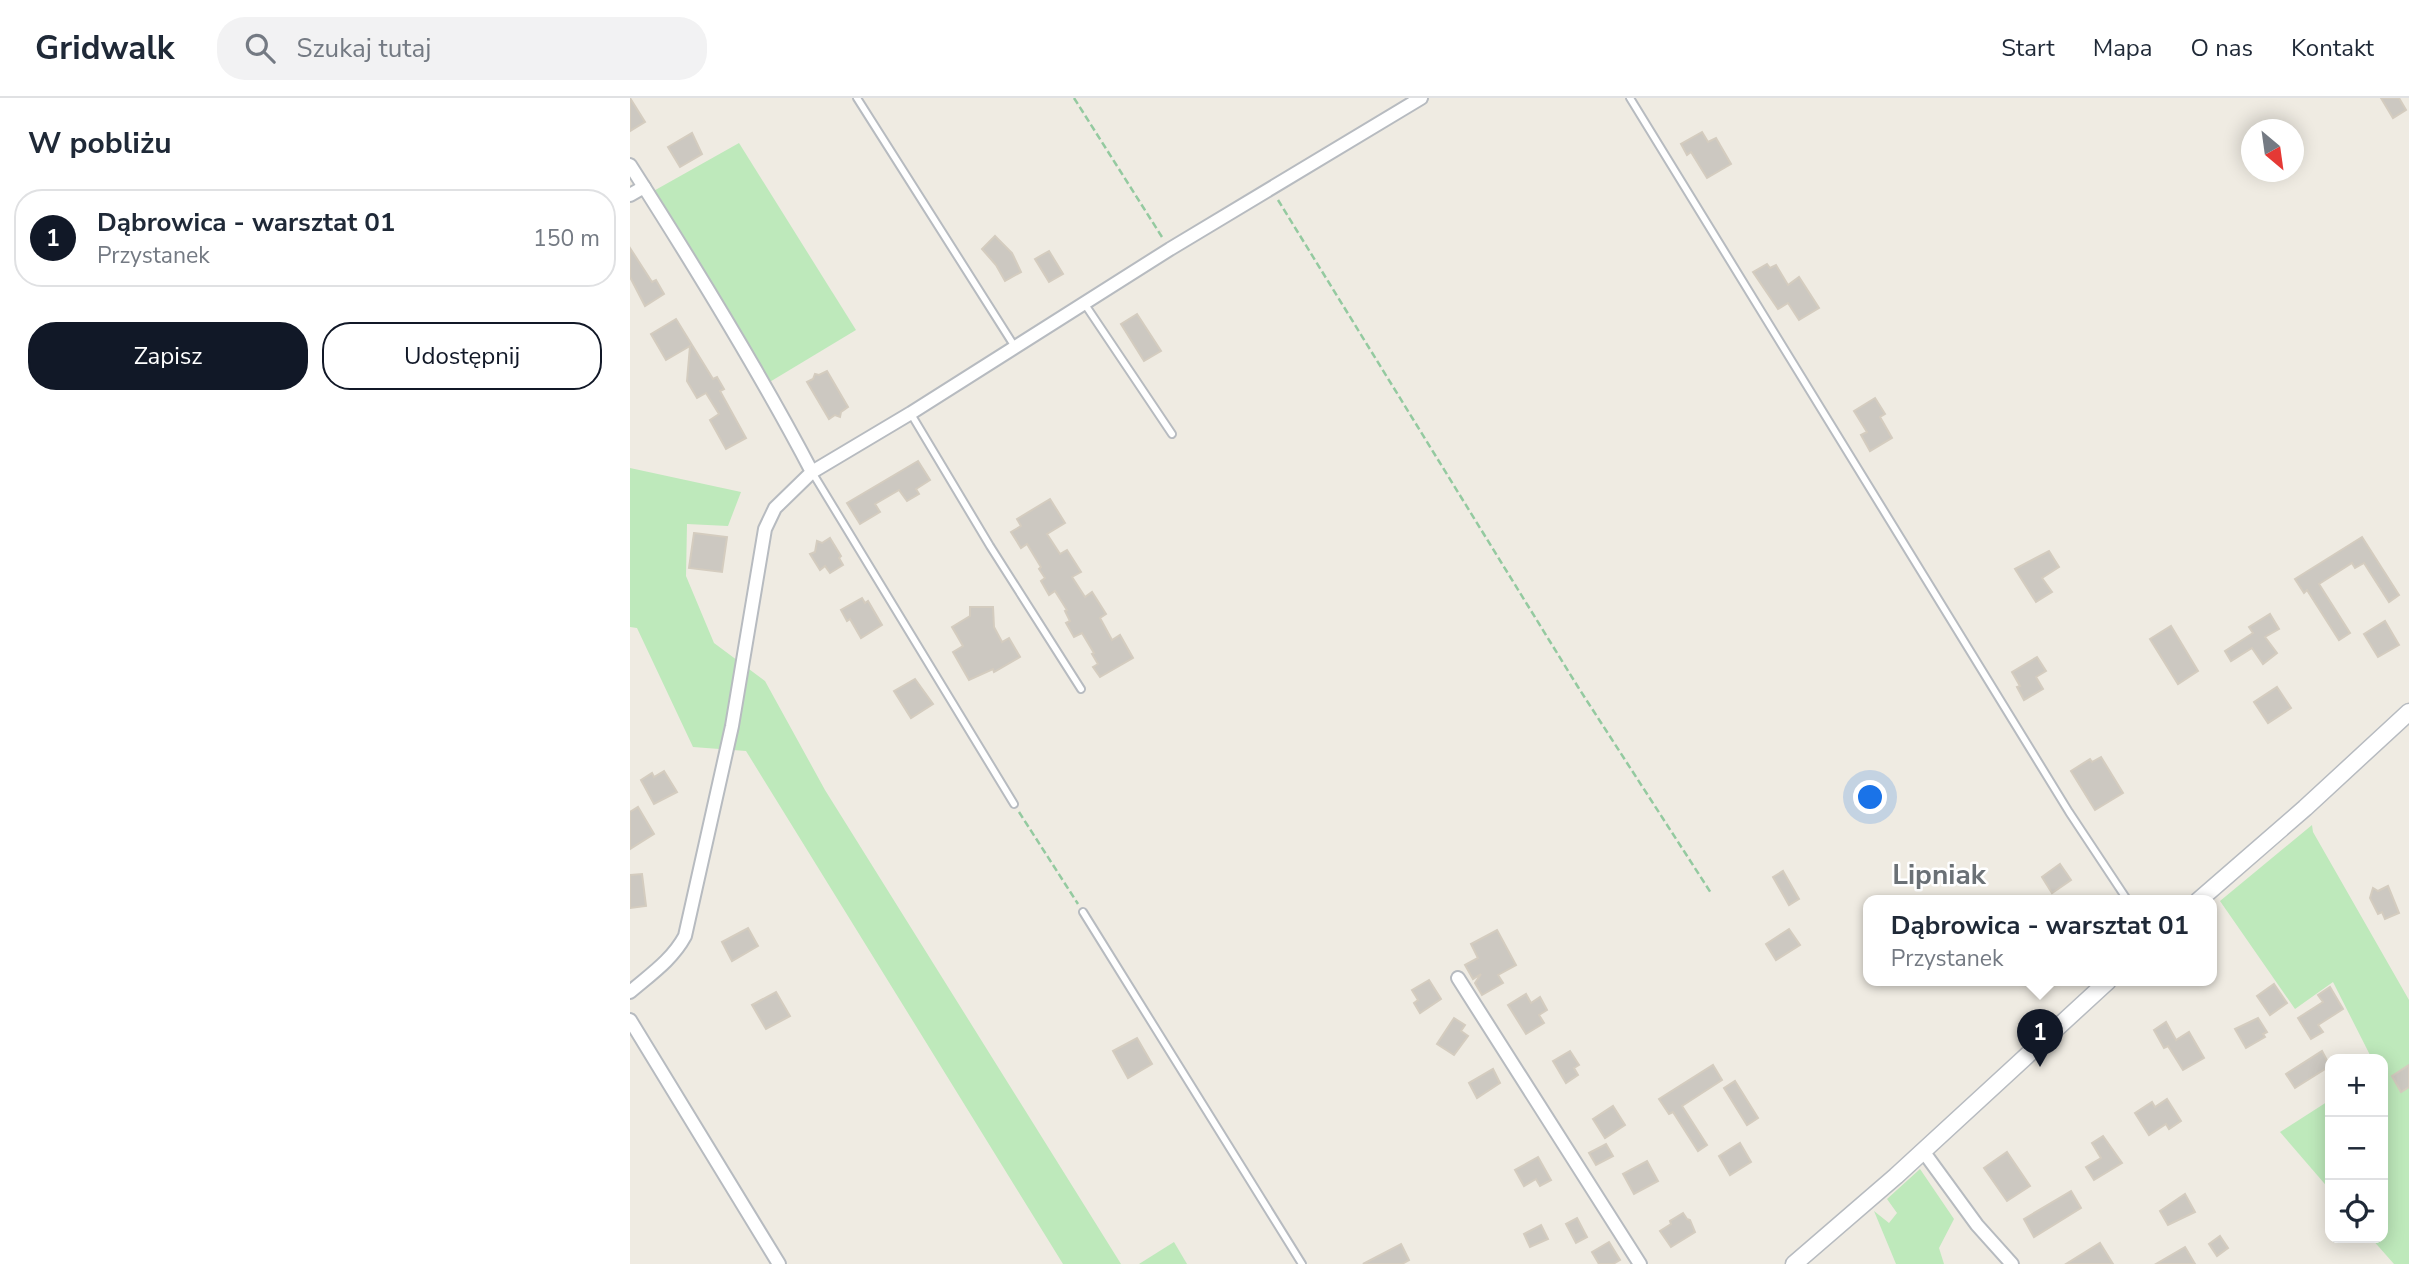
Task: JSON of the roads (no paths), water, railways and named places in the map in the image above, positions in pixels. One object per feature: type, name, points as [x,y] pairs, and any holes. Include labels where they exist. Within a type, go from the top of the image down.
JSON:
[{"type":"street","points":[[630,992],[678,950],[685,936],[732,726],[765,529],[775,508],[813,472],[1170,249],[1422,98]]},
{"type":"street","points":[[630,165],[754,366],[813,472]]},
{"type":"street","points":[[630,195],[644,187]]},
{"type":"street","points":[[2205,895],[2409,712]]},
{"type":"street","points":[[1458,978],[1640,1264]]},
{"type":"street","points":[[1794,1264],[1923,1151],[2103,986]]},
{"type":"street","points":[[630,1020],[779,1264]]},
{"type":"street","points":[[1923,1151],[1977,1225],[2012,1264]]},
{"type":"lane","points":[[857,98],[1015,347]]},
{"type":"lane","points":[[1630,98],[2069,812],[2124,895]]},
{"type":"lane","points":[[1084,303],[1171,434]]},
{"type":"lane","points":[[911,413],[990,547],[1081,690]]},
{"type":"lane","points":[[813,472],[1014,804]]},
{"type":"lane","points":[[1083,912],[1302,1264]]},
{"type":"place","name":"Dąbrowica - warsztat 01","points":[[2040,1067]]},
{"type":"district","name":"Lipniak","points":[[1939,874]]}]
